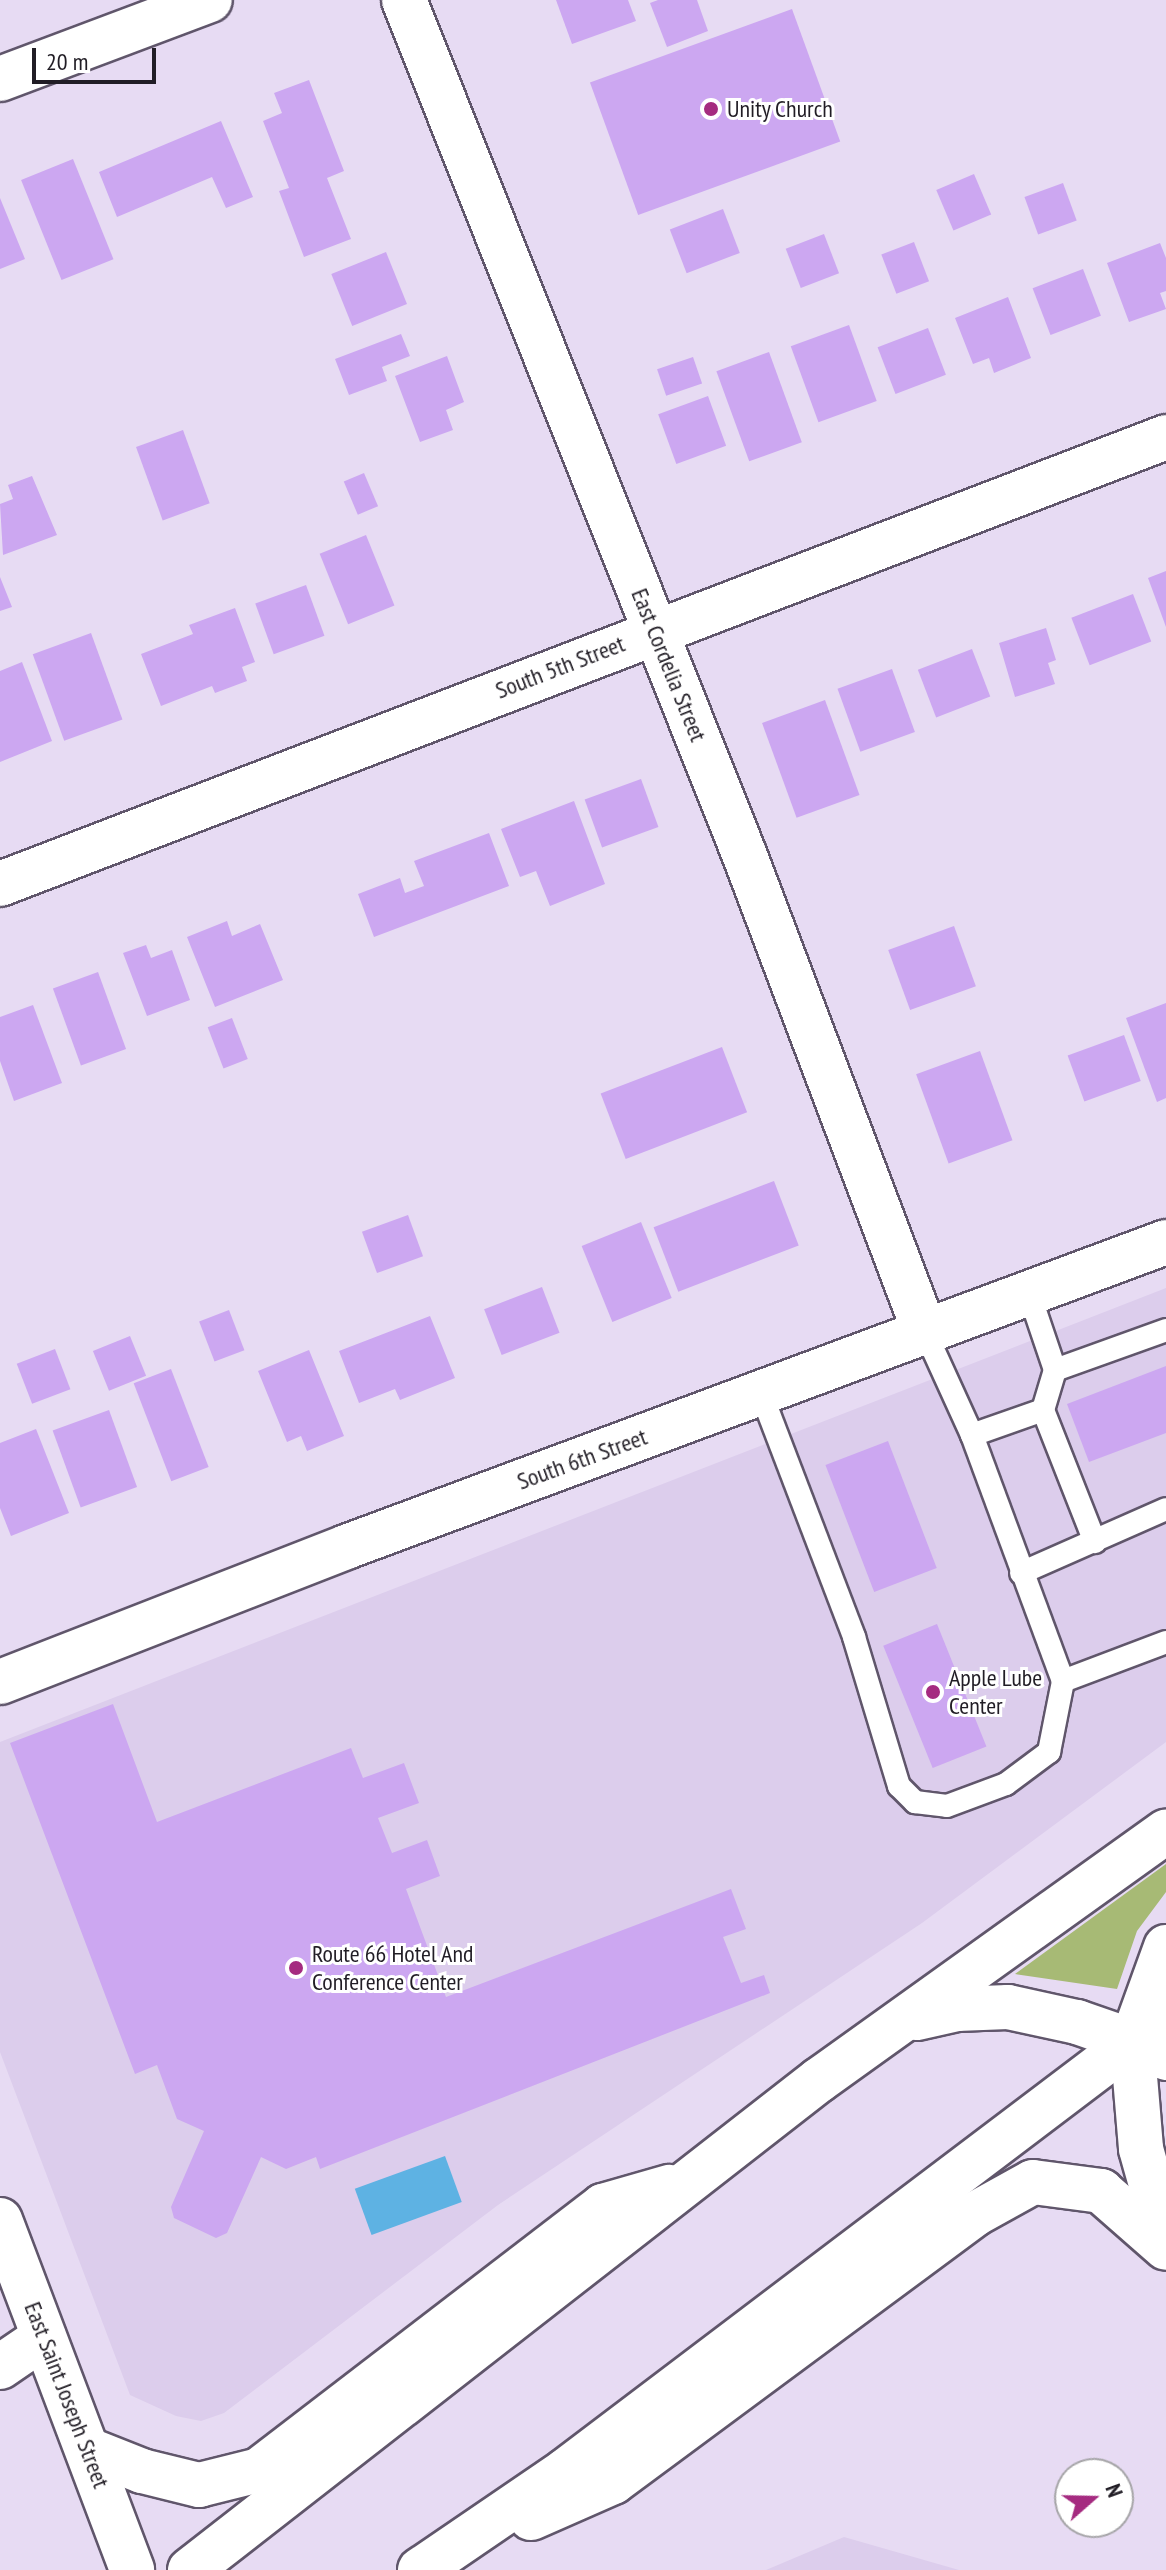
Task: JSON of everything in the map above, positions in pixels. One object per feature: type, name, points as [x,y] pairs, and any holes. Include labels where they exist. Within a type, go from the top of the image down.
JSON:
[{"type":"street","points":[[0,79],[210,0]]},
{"type":"street","name":"East Cordelia Street","points":[[404,0],[655,631],[925,1332]]},
{"type":"street","name":"South 5th Street","points":[[0,884],[1166,437]]},
{"type":"street","name":"South 6th Street","points":[[0,1682],[1166,1242]]},
{"type":"street","points":[[190,2570],[901,2022],[1166,1832]]},
{"type":"street","points":[[1166,1947],[1141,2149],[1166,2238]]},
{"type":"street","points":[[901,2022],[957,2009],[1008,2007],[1155,2038]]},
{"type":"street","points":[[425,2567],[565,2471],[1155,2038]]},
{"type":"street","points":[[89,2450],[142,2471],[199,2485],[259,2470],[603,2206],[698,2178]]},
{"type":"street","points":[[425,2567],[613,2482],[975,2214],[1033,2182],[1101,2191],[1166,2248]]},
{"type":"street","name":"East Saint Joseph Street","points":[[0,2220],[132,2570]]},
{"type":"street","points":[[0,2367],[44,2337]]},
{"type":"lane","points":[[1029,1293],[1055,1370],[1043,1410],[1095,1542]]},
{"type":"lane","points":[[761,1393],[854,1637],[899,1786],[915,1802],[947,1806],[1006,1784],[1049,1752],[1063,1681],[972,1435],[925,1332]]},
{"type":"lane","points":[[1055,1370],[1163,1337]]},
{"type":"lane","points":[[972,1435],[1043,1410]]},
{"type":"lane","points":[[1021,1573],[1166,1509]]},
{"type":"lane","points":[[1063,1681],[1166,1642]]},
{"type":"shaded area","points":[[1166,1288],[1166,1742],[922,1923],[498,2205],[224,2413],[201,2421],[176,2416],[130,2395],[0,2052],[0,1742]]},
{"type":"shaded area","points":[[844,2537],[959,2570],[766,2570]]},
{"type":"green space","points":[[1166,1864],[1166,1892],[1137,1931],[1117,1989],[1015,1974]]},
{"type":"water","points":[[445,2156],[462,2202],[372,2235],[355,2189]]},
{"type":"building","points":[[556,0],[628,0],[636,21],[572,44]]},
{"type":"building","points":[[658,0],[697,0],[708,31],[667,47],[650,3]]},
{"type":"building","points":[[792,9],[840,141],[638,215],[590,83]]},
{"type":"building","points":[[309,80],[344,171],[327,178],[351,239],[304,257],[279,191],[289,188],[263,121],[282,113],[274,93]]},
{"type":"building","points":[[221,121],[253,197],[226,208],[212,177],[117,217],[99,172]]},
{"type":"building","points":[[73,159],[113,259],[62,280],[21,180]]},
{"type":"building","points":[[974,174],[991,215],[953,231],[936,190]]},
{"type":"building","points":[[1063,183],[1077,221],[1038,235],[1024,197]]},
{"type":"building","points":[[0,198],[25,259],[0,269]]},
{"type":"building","points":[[723,209],[740,253],[687,273],[670,229]]},
{"type":"building","points":[[824,234],[839,273],[801,288],[786,249]]},
{"type":"building","points":[[914,242],[929,281],[896,294],[881,255]]},
{"type":"building","points":[[1160,243],[1166,258],[1166,291],[1160,293],[1166,309],[1129,322],[1107,263]]},
{"type":"building","points":[[386,252],[407,304],[352,326],[331,274]]},
{"type":"building","points":[[1083,269],[1101,316],[1051,335],[1033,288]]},
{"type":"building","points":[[1008,297],[1031,358],[994,373],[989,358],[973,364],[955,318]]},
{"type":"building","points":[[849,325],[877,401],[818,422],[791,346]]},
{"type":"building","points":[[928,328],[946,375],[896,394],[878,347]]},
{"type":"building","points":[[401,334],[410,356],[382,367],[387,381],[349,395],[335,359]]},
{"type":"building","points":[[769,352],[802,442],[749,461],[716,371]]},
{"type":"building","points":[[447,356],[464,402],[446,410],[453,430],[420,442],[395,376]]},
{"type":"building","points":[[693,357],[702,383],[666,396],[657,369]]},
{"type":"building","points":[[708,396],[726,446],[676,464],[658,414]]},
{"type":"building","points":[[183,430],[210,503],[163,520],[136,447]]},
{"type":"building","points":[[364,473],[378,506],[358,515],[344,482]]},
{"type":"building","points":[[32,476],[57,535],[3,555],[0,504],[13,499],[8,485]]},
{"type":"building","points":[[366,535],[394,605],[348,624],[320,554]]},
{"type":"building","points":[[1166,571],[1166,627],[1148,578]]},
{"type":"building","points":[[0,577],[12,607],[0,611]]},
{"type":"building","points":[[306,585],[324,636],[274,654],[255,603]]},
{"type":"building","points":[[1133,594],[1151,642],[1090,665],[1071,618]]},
{"type":"building","points":[[235,608],[255,662],[242,667],[247,681],[215,693],[212,686],[161,706],[141,654],[193,634],[189,625]]},
{"type":"building","points":[[1046,628],[1056,660],[1048,663],[1055,684],[1015,697],[999,643]]},
{"type":"building","points":[[91,633],[122,719],[64,741],[33,654]]},
{"type":"building","points":[[972,649],[990,697],[936,717],[918,670]]},
{"type":"building","points":[[22,662],[52,741],[0,762],[0,671]]},
{"type":"building","points":[[892,669],[915,732],[860,752],[837,689]]},
{"type":"building","points":[[825,700],[860,795],[797,818],[762,723]]},
{"type":"building","points":[[641,779],[658,827],[602,847],[585,800]]},
{"type":"building","points":[[574,801],[605,884],[550,906],[536,871],[520,877],[501,829]]},
{"type":"building","points":[[489,833],[509,886],[374,937],[358,894],[400,878],[405,893],[424,886],[414,861]]},
{"type":"building","points":[[227,921],[232,936],[260,924],[283,980],[215,1007],[187,937]]},
{"type":"building","points":[[954,926],[976,986],[910,1010],[888,950]]},
{"type":"building","points":[[146,945],[151,958],[172,950],[190,1000],[147,1016],[123,953]]},
{"type":"building","points":[[98,972],[126,1049],[81,1065],[53,988]]},
{"type":"building","points":[[1166,1003],[1166,1098],[1157,1102],[1126,1018]]},
{"type":"building","points":[[33,1005],[62,1083],[14,1101],[0,1061],[0,1017]]},
{"type":"building","points":[[232,1018],[248,1059],[223,1068],[208,1027]]},
{"type":"building","points":[[1124,1035],[1141,1081],[1084,1102],[1068,1056]]},
{"type":"building","points":[[722,1047],[747,1112],[626,1159],[601,1094]]},
{"type":"building","points":[[980,1051],[1012,1140],[949,1164],[916,1074]]},
{"type":"building","points":[[774,1181],[799,1245],[678,1292],[654,1227]]},
{"type":"building","points":[[408,1215],[423,1256],[377,1273],[362,1232]]},
{"type":"building","points":[[641,1222],[672,1298],[612,1322],[582,1246]]},
{"type":"building","points":[[542,1287],[560,1333],[502,1355],[484,1309]]},
{"type":"building","points":[[229,1310],[244,1350],[215,1362],[199,1321]]},
{"type":"building","points":[[430,1316],[455,1378],[400,1400],[395,1389],[359,1403],[339,1351]]},
{"type":"building","points":[[130,1336],[146,1376],[109,1391],[93,1351]]},
{"type":"building","points":[[55,1349],[70,1389],[32,1404],[17,1364]]},
{"type":"building","points":[[309,1350],[344,1436],[307,1451],[301,1436],[287,1442],[258,1371]]},
{"type":"building","points":[[1166,1366],[1166,1433],[1089,1462],[1067,1404]]},
{"type":"building","points":[[171,1369],[209,1467],[171,1481],[134,1383]]},
{"type":"building","points":[[109,1410],[137,1487],[81,1508],[53,1431]]},
{"type":"building","points":[[36,1429],[69,1513],[11,1536],[0,1508],[0,1443]]},
{"type":"building","points":[[888,1441],[937,1568],[874,1592],[825,1465]]},
{"type":"building","points":[[937,1624],[986,1746],[933,1768],[883,1646]]},
{"type":"building","points":[[113,1704],[157,1822],[351,1748],[363,1778],[404,1763],[419,1803],[378,1818],[392,1853],[427,1840],[440,1876],[406,1889],[446,1997],[731,1889],[746,1929],[723,1937],[741,1983],[764,1975],[770,1993],[320,2169],[316,2157],[286,2169],[261,2157],[227,2233],[216,2238],[174,2218],[171,2207],[204,2131],[177,2119],[157,2065],[135,2074],[10,1743]]},
{"type":"place","name":"Unity Church","points":[[711,109]]},
{"type":"place","name":"Apple Lube Center","points":[[933,1692]]},
{"type":"place","name":"Route 66 Hotel And Conference Center","points":[[296,1968]]}]
